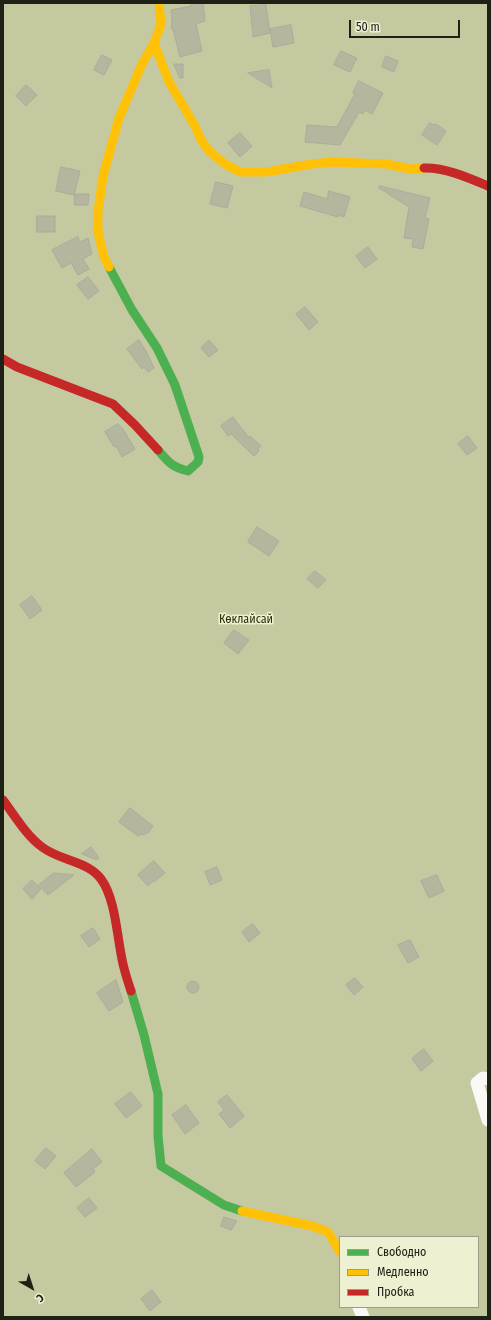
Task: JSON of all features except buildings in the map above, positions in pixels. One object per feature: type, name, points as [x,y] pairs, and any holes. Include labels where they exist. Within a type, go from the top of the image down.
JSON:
[{"type":"street","points":[[3,360],[17,367],[113,404],[135,425],[171,465],[188,470],[198,462],[199,457],[175,385],[156,348],[132,310],[112,274],[104,257],[98,232],[98,211],[103,176],[119,118],[161,24],[159,3]]},
{"type":"street","points":[[154,42],[169,82],[196,126],[201,140],[210,152],[225,164],[240,172],[267,172],[311,164],[332,162],[387,164],[410,169],[430,168],[468,176],[488,186]]},
{"type":"street","points":[[3,800],[22,826],[42,847],[58,857],[91,869],[101,879],[110,896],[123,965],[144,1035],[158,1094],[158,1136],[161,1166],[224,1205],[245,1212],[312,1226],[328,1232],[339,1250]]},
{"type":"street","points":[[488,1079],[483,1078],[477,1083],[488,1120]]},
{"type":"green space","name":"Көклайсай","points":[[3,3],[488,3],[488,1317],[3,1317]]},
{"type":"traffic: fast","points":[[109,267],[132,310],[157,348],[175,385],[199,457],[198,462],[188,471],[171,464],[158,450]]},
{"type":"traffic: fast","points":[[131,991],[144,1035],[158,1094],[158,1136],[161,1166],[224,1205],[242,1211]]},
{"type":"traffic: slow","points":[[109,267],[104,257],[98,232],[98,211],[103,176],[119,118],[142,64],[154,43],[161,24],[159,3]]},
{"type":"traffic: slow","points":[[154,43],[169,82],[195,126],[201,140],[210,152],[225,164],[240,172],[267,172],[311,164],[332,162],[387,164],[410,169],[424,168]]},
{"type":"traffic: slow","points":[[242,1211],[312,1226],[328,1232],[339,1250]]},
{"type":"traffic: jam","points":[[424,168],[448,171],[488,186]]},
{"type":"traffic: jam","points":[[3,359],[17,367],[113,404],[158,450]]},
{"type":"traffic: jam","points":[[3,800],[26,831],[42,847],[49,852],[89,868],[101,879],[106,887],[113,908],[123,964],[131,991]]}]
